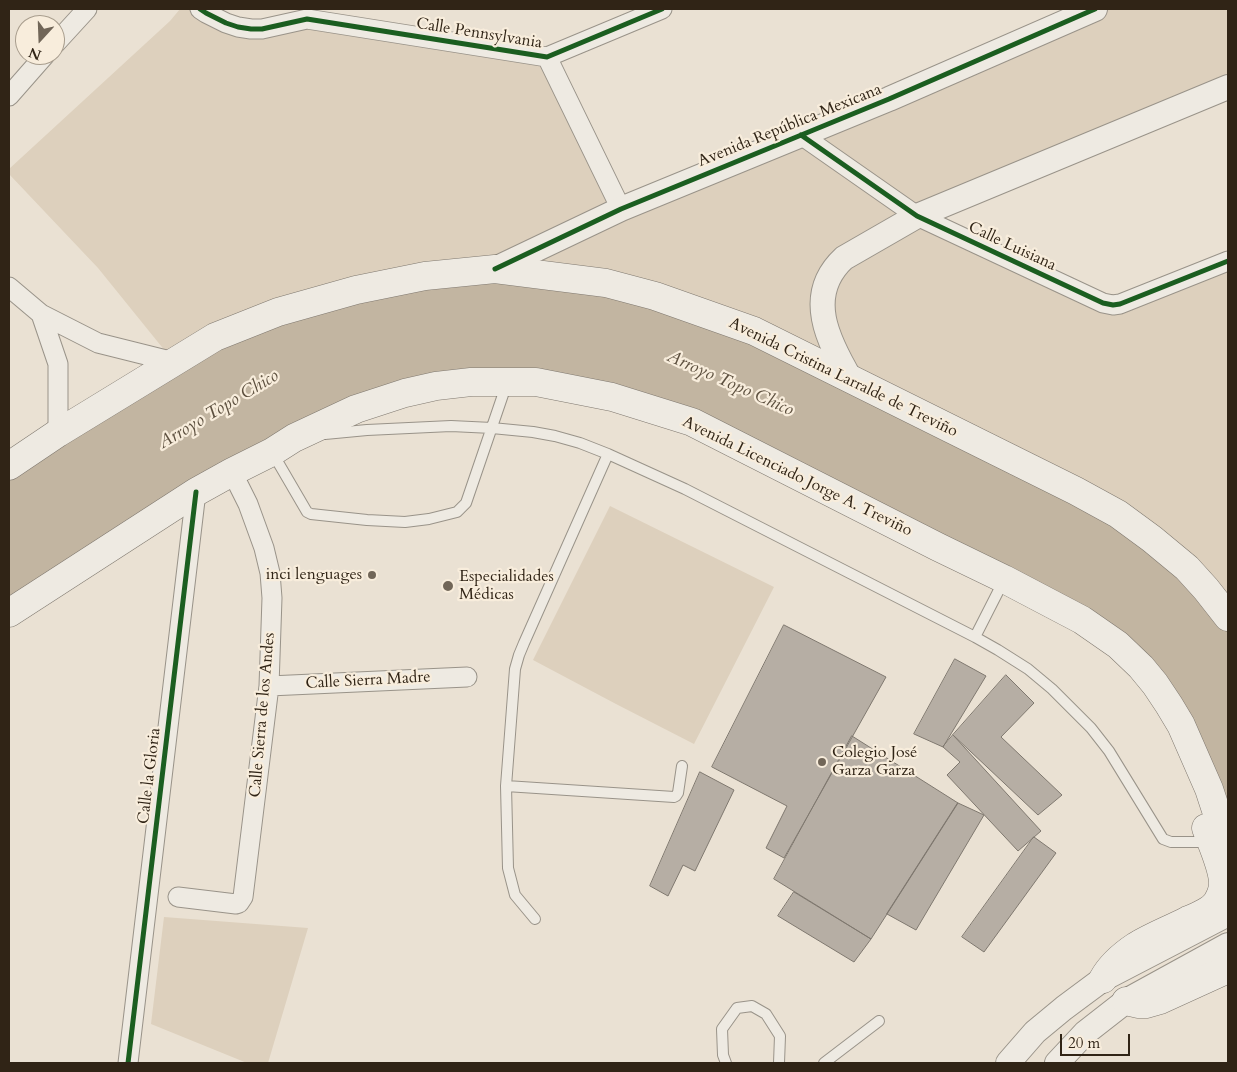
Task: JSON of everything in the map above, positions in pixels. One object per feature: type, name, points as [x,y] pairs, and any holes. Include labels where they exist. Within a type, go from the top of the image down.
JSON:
[{"type":"main road","name":"Avenida Cristina Larralde de Treviño","points":[[9,466],[58,432],[215,337],[278,312],[356,290],[425,276],[495,268],[606,283],[655,296],[754,331],[1076,491],[1118,514],[1187,568],[1226,612]]},
{"type":"main road","name":"Avenida Licenciado Jorge A. Treviño","points":[[9,613],[196,492],[283,445],[356,409],[406,393],[436,386],[472,382],[536,382],[612,397],[692,422],[1082,620],[1118,645],[1141,667],[1169,705],[1181,725],[1209,790],[1223,840]]},
{"type":"main road","points":[[1104,979],[1108,971],[1117,962],[1138,945],[1202,914],[1212,906],[1218,901],[1223,882],[1221,870],[1223,840],[1189,785],[1163,731],[1120,660],[1118,645]]},
{"type":"main road","points":[[1126,1001],[1140,1004],[1153,1002],[1228,969]]},
{"type":"street","points":[[65,33],[87,9]]},
{"type":"street","name":"Calle Pennsylvania","points":[[200,9],[238,27],[251,29],[262,29],[311,14],[547,57],[662,9]]},
{"type":"street","name":"Avenida República Mexicana","points":[[495,268],[621,208],[889,99],[1095,9]]},
{"type":"street","points":[[547,57],[621,208]]},
{"type":"street","points":[[12,84],[34,65]]},
{"type":"street","points":[[851,380],[827,330],[823,312],[826,282],[836,265],[844,258],[917,216],[1228,86]]},
{"type":"street","name":"Calle Luisiana","points":[[801,135],[917,216],[1103,303],[1120,304],[1228,261]]},
{"type":"street","points":[[9,287],[41,314],[98,343],[174,362]]},
{"type":"street","points":[[41,314],[58,364],[58,432]]},
{"type":"street","name":"Calle Sierra de los Andes","points":[[178,897],[236,904],[241,901],[244,887],[269,686],[272,598],[270,573],[264,548],[248,504],[232,472]]},
{"type":"street","name":"Calle la Gloria","points":[[128,1063],[196,492]]},
{"type":"street","name":"Calle Sierra Madre","points":[[269,686],[467,677]]},
{"type":"street","points":[[1008,1063],[1035,1032],[1104,979],[1228,914]]},
{"type":"street","points":[[1057,1063],[1085,1033],[1126,1001],[1228,945]]},
{"type":"lane","points":[[508,382],[492,428],[466,503],[457,512],[429,519],[405,522],[367,520],[308,513],[283,445],[367,430],[451,426],[492,428],[556,436],[608,454],[694,494],[998,650],[1028,669],[1090,728],[1108,751],[1163,839],[1171,842],[1223,840]]},
{"type":"lane","points":[[535,919],[515,895],[508,868],[506,786],[514,681],[519,655],[608,454]]},
{"type":"lane","points":[[975,637],[1004,579]]},
{"type":"lane","points":[[506,786],[674,797],[678,793],[682,766]]},
{"type":"lane","points":[[726,1063],[723,1055],[722,1029],[737,1008],[752,1006],[766,1014],[780,1036],[779,1063]]},
{"type":"lane","points":[[824,1063],[879,1021]]},
{"type":"shaded area","points":[[180,9],[200,9],[226,23],[307,19],[547,57],[622,208],[1081,9],[1228,9],[1228,87],[917,216],[1103,303],[1228,261],[1228,612],[754,331],[174,362],[98,268],[9,174],[9,169],[170,21]]},
{"type":"shaded area","points":[[610,506],[774,587],[694,744],[533,660]]},
{"type":"shaded area","points":[[164,917],[308,928],[268,1063],[247,1063],[151,1024]]},
{"type":"water","name":"Arroyo Topo Chico","points":[[425,276],[655,296],[1118,514],[1228,617],[1228,845],[1141,667],[692,422],[536,382],[356,409],[9,614],[9,466],[215,337]]},
{"type":"building","points":[[784,625],[886,677],[784,858],[766,848],[787,806],[712,767]]},
{"type":"building","points":[[955,659],[986,676],[943,747],[914,734]]},
{"type":"building","points":[[1006,675],[1034,703],[1001,737],[1062,795],[1038,815],[953,735]]},
{"type":"building","points":[[953,735],[1041,831],[1018,851],[947,775],[960,762],[943,747]]},
{"type":"building","points":[[852,736],[958,803],[871,939],[774,879]]},
{"type":"building","points":[[700,772],[734,790],[695,871],[683,865],[668,896],[650,886]]},
{"type":"building","points":[[958,803],[984,815],[916,930],[887,914]]},
{"type":"building","points":[[1034,837],[1056,853],[984,952],[962,937]]},
{"type":"building","points":[[794,892],[871,939],[854,962],[778,916]]},
{"type":"cycle path","points":[[200,9],[226,23],[251,29],[262,29],[307,19],[547,57],[662,9]]},
{"type":"cycle path","points":[[495,269],[621,209],[889,99],[1095,9]]},
{"type":"cycle path","points":[[801,135],[917,216],[1103,303],[1120,304],[1228,261]]},
{"type":"cycle path","points":[[128,1063],[196,492]]},
{"type":"place","name":"inci lenguages","points":[[372,575]]},
{"type":"place","name":"Especialidades Médicas","points":[[448,586]]},
{"type":"place","name":"Colegio José Garza Garza","points":[[822,762]]}]
